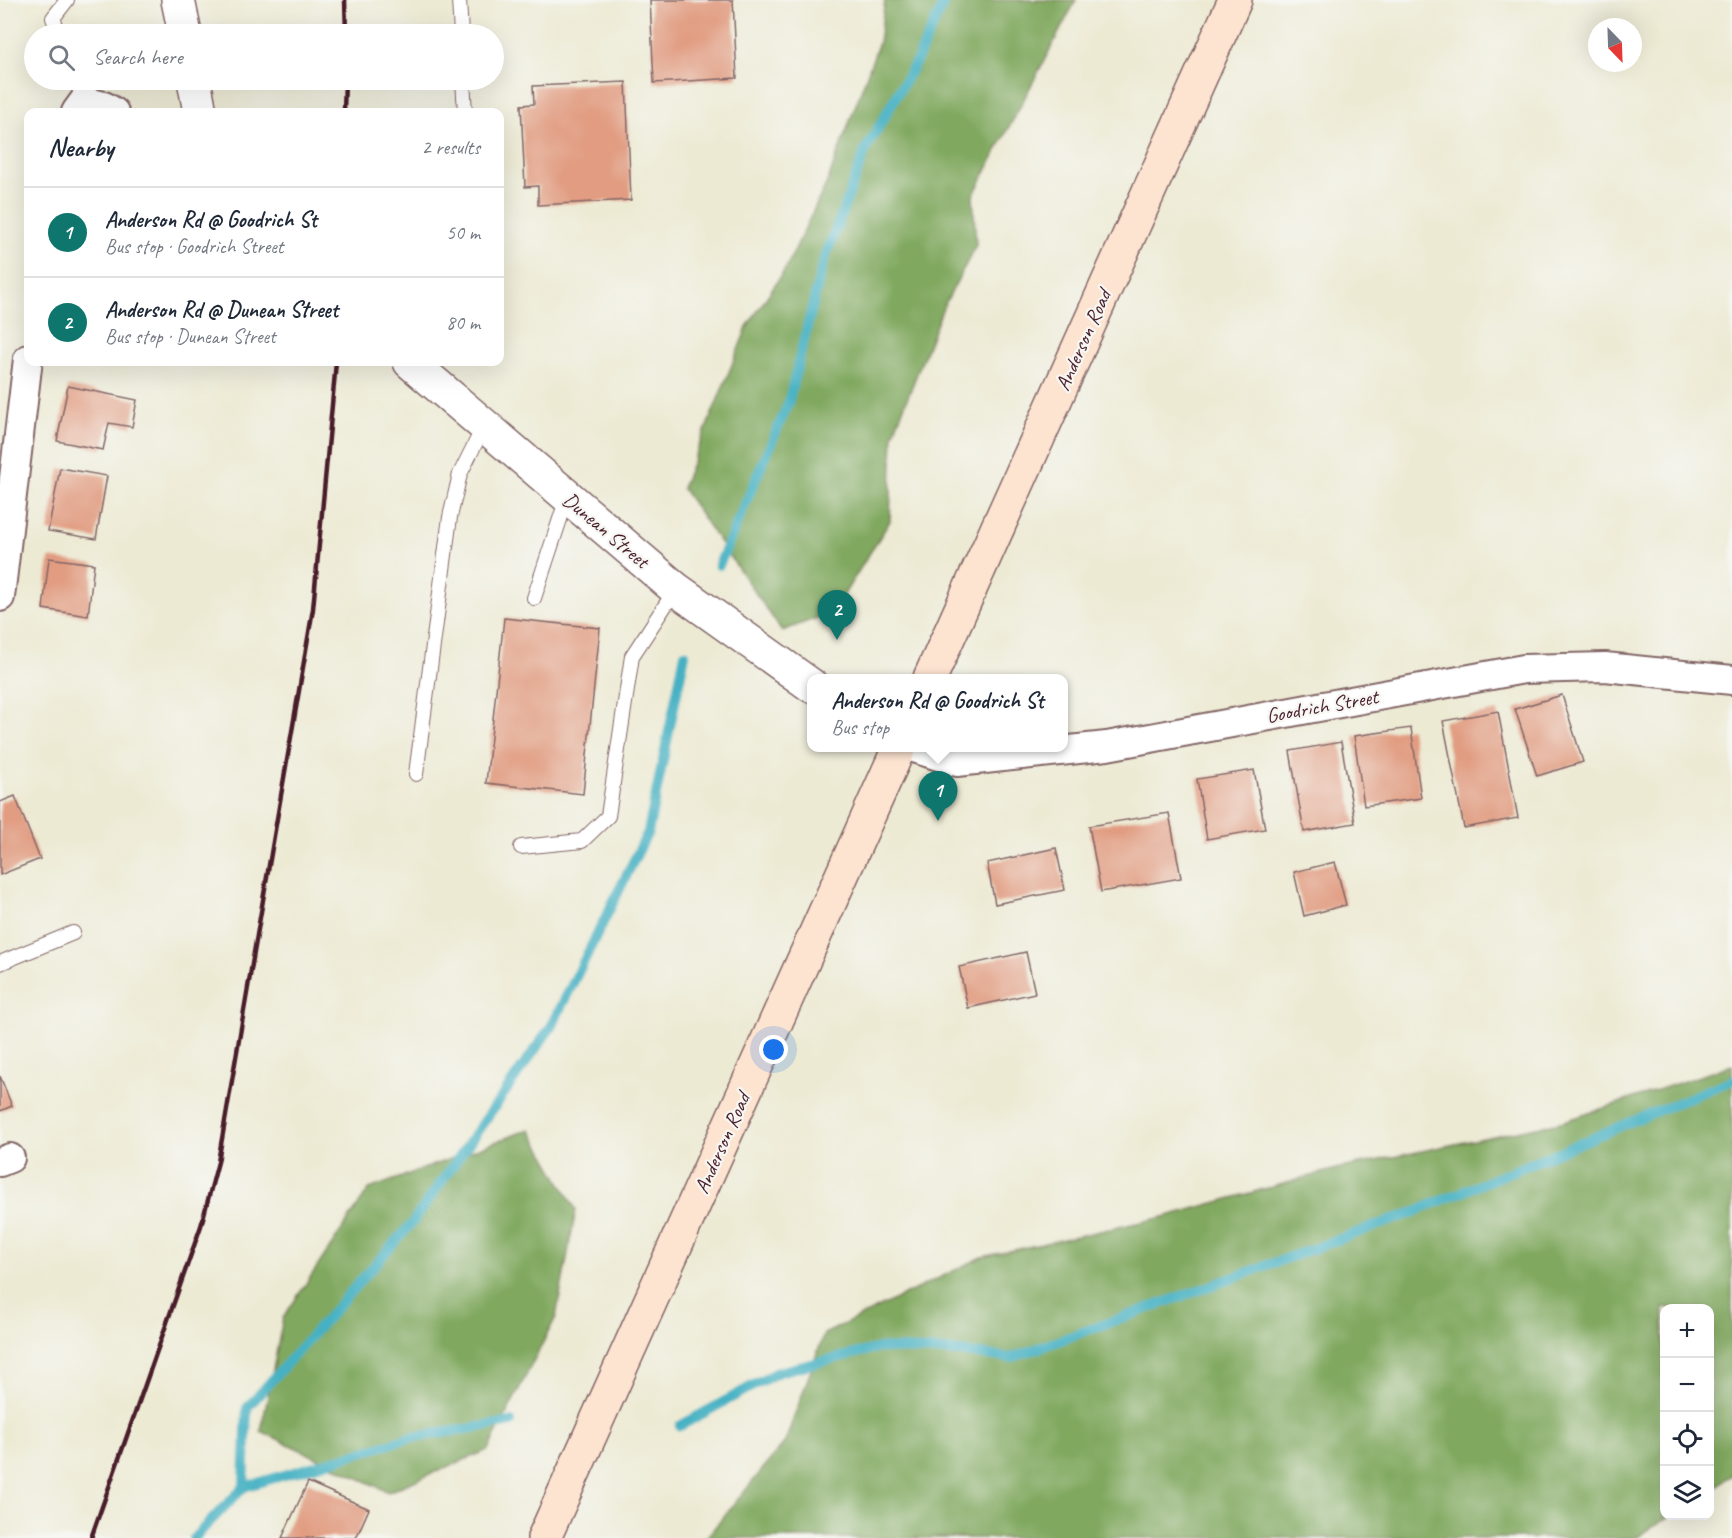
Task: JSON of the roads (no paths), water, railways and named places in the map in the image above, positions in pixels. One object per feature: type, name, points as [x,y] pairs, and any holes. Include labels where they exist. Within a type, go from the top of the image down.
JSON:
[{"type":"main road","name":"Anderson Road","points":[[932,674],[1235,0]]},
{"type":"main road","name":"Anderson Road","points":[[544,1538],[896,752]]},
{"type":"street","points":[[178,0],[183,24]]},
{"type":"street","points":[[196,90],[199,108]]},
{"type":"street","points":[[79,98],[107,108]]},
{"type":"street","points":[[0,597],[27,366]]},
{"type":"street","name":"Dunean Street","points":[[416,366],[676,589],[807,682]]},
{"type":"street","name":"Goodrich Street","points":[[1068,750],[1107,746],[1524,669],[1605,667],[1732,680]]},
{"type":"street","name":"Goodrich Street","points":[[928,752],[957,762],[1051,752]]},
{"type":"lane","points":[[55,24],[53,18],[67,0]]},
{"type":"lane","points":[[459,0],[460,24]]},
{"type":"lane","points":[[464,90],[465,108]]},
{"type":"lane","points":[[416,774],[450,517],[460,474],[484,426]]},
{"type":"lane","points":[[534,598],[568,497]]},
{"type":"lane","points":[[521,847],[582,841],[608,816],[632,656],[676,589]]},
{"type":"lane","points":[[0,963],[73,933]]},
{"type":"waterway","points":[[719,565],[788,404],[823,263],[866,149],[918,58],[945,0]]},
{"type":"waterway","points":[[244,1487],[247,1408],[413,1222],[551,1027],[648,832],[685,654]]},
{"type":"waterway","points":[[680,1426],[778,1372],[879,1348],[959,1352],[1011,1358],[1409,1214],[1732,1080]]},
{"type":"waterway","points":[[194,1538],[244,1487],[409,1438],[511,1422]]},
{"type":"railway","points":[[345,0],[346,24]]},
{"type":"railway","points":[[344,108],[345,90]]},
{"type":"railway","points":[[91,1538],[201,1226],[218,1162],[313,609],[336,366]]},
{"type":"place","name":"Anderson Rd @ Dunean Street","points":[[837,640]]},
{"type":"place","name":"Anderson Rd @ Goodrich St","points":[[938,821]]}]
